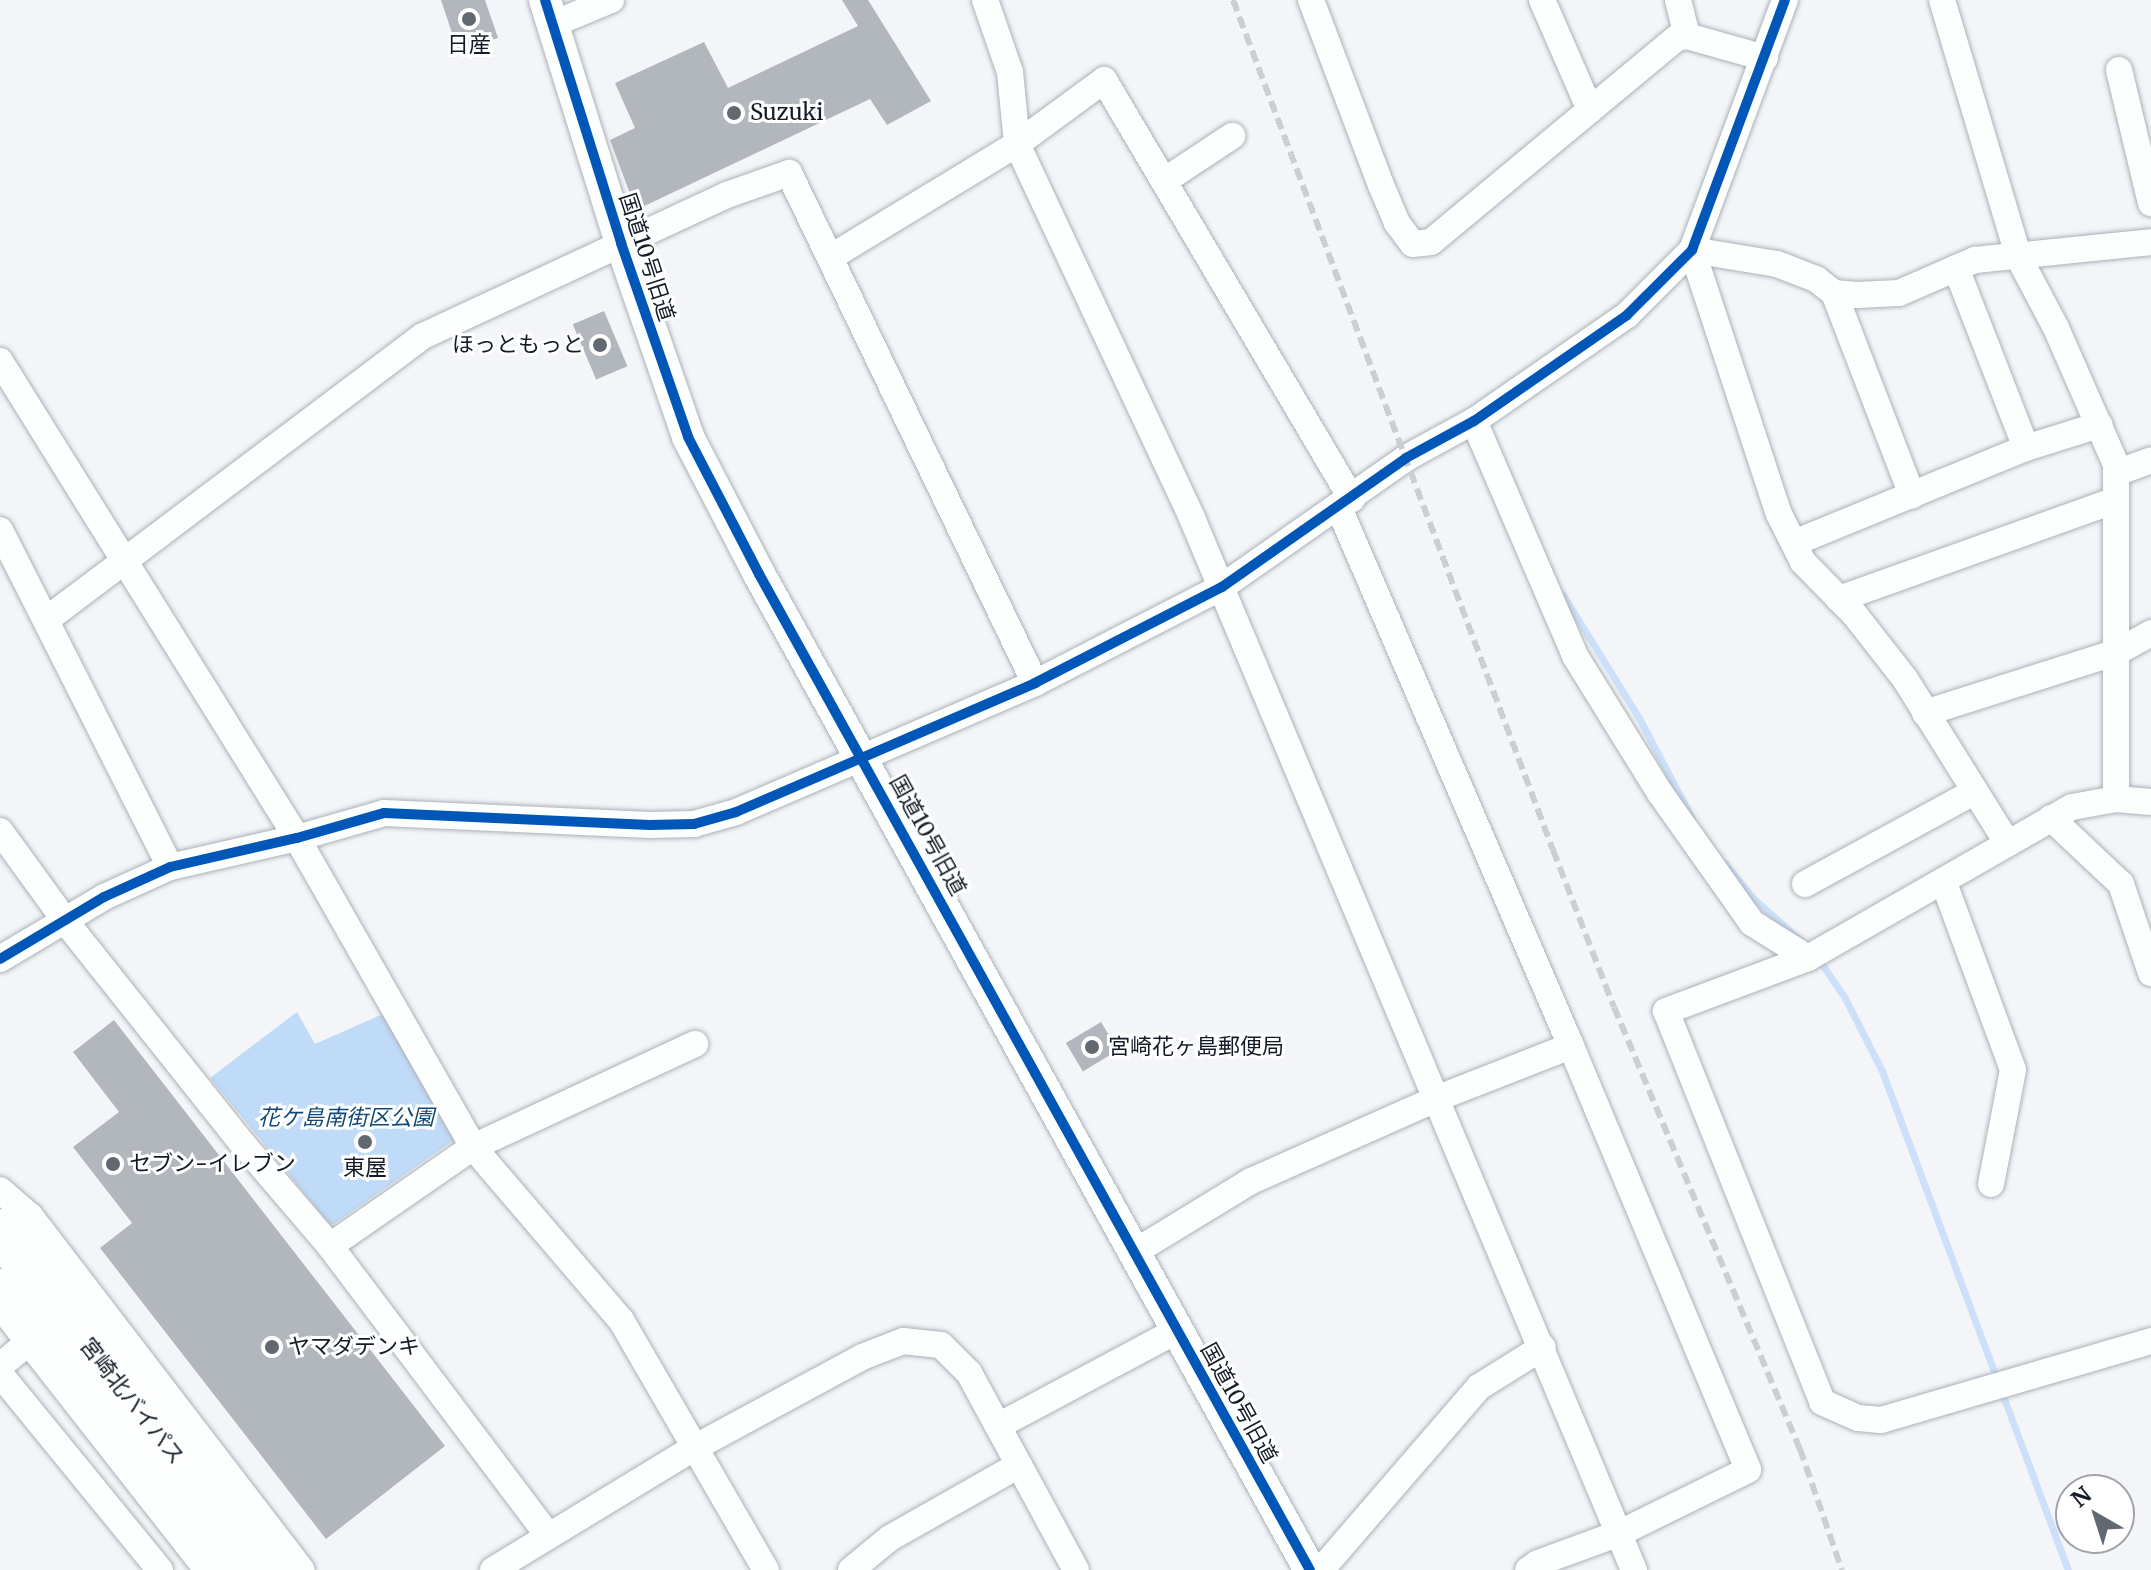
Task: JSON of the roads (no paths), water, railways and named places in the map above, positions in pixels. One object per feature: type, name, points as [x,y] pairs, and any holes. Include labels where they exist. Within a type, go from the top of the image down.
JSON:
[{"type":"highway","name":"宮崎北バイパス","points":[[0,1231],[265,1570]]},
{"type":"highway","name":"宮崎北バイパス","points":[[0,1291],[219,1570]]},
{"type":"street","points":[[549,12],[611,0]]},
{"type":"street","points":[[985,0],[1010,72],[1017,144],[1222,587],[1634,1570]]},
{"type":"street","points":[[1311,0],[1381,185],[1397,223],[1413,244],[1431,242],[1677,38],[1687,36],[1765,58]]},
{"type":"street","points":[[1542,0],[1590,110]]},
{"type":"street","points":[[1678,0],[1687,36]]},
{"type":"street","points":[[0,959],[104,897],[170,867],[297,838],[384,813],[694,824],[736,812],[1035,683],[1222,587],[1346,503],[1406,458],[1474,421],[1627,315],[1692,250],[1785,0]]},
{"type":"street","points":[[1942,0],[2019,258],[2056,328],[2099,425],[2116,473],[2116,799]]},
{"type":"street","name":"国道10号旧道","points":[[549,12],[621,243],[688,437],[759,574],[1310,1570]]},
{"type":"street","points":[[2119,70],[2151,203]]},
{"type":"street","points":[[831,257],[1017,144],[1104,80],[1346,503],[1748,1470],[1620,1533],[1538,1563],[1528,1570]]},
{"type":"street","points":[[1164,181],[1232,136]]},
{"type":"street","points":[[46,620],[423,336],[727,195],[789,173],[1035,683]]},
{"type":"street","points":[[1834,293],[1899,293],[1975,260],[2019,258],[2151,242]]},
{"type":"street","points":[[1692,250],[1777,264],[1816,279],[1834,293],[1912,495]]},
{"type":"street","points":[[1692,250],[1779,514],[1803,562],[1839,599],[1905,679],[2007,842]]},
{"type":"street","points":[[1956,268],[2026,448]]},
{"type":"street","points":[[0,361],[297,838],[473,1147],[621,1320],[766,1570]]},
{"type":"street","points":[[1474,421],[1575,656],[1652,781],[1752,923],[1808,958]]},
{"type":"street","points":[[1794,543],[2026,448],[2099,425]]},
{"type":"street","points":[[2116,473],[2151,460]]},
{"type":"street","points":[[1839,599],[2116,500]]},
{"type":"street","points":[[0,530],[170,867]]},
{"type":"street","points":[[1925,713],[2117,652],[2151,633]]},
{"type":"street","points":[[1805,884],[1974,792]]},
{"type":"street","points":[[2151,802],[2116,799],[2072,807],[2007,842],[1944,883],[1808,958],[1666,1011],[1822,1402],[1858,1418],[1881,1420],[2151,1341]]},
{"type":"street","points":[[2051,818],[2121,884],[2151,973]]},
{"type":"street","points":[[0,831],[66,922],[242,1143],[330,1246],[547,1534]]},
{"type":"street","points":[[1944,883],[2013,1070],[1991,1184]]},
{"type":"street","points":[[330,1246],[473,1147],[695,1044]]},
{"type":"street","points":[[1133,1253],[1251,1181],[1438,1098],[1571,1046]]},
{"type":"street","points":[[0,1190],[30,1216],[302,1570]]},
{"type":"street","points":[[998,1426],[1176,1331]]},
{"type":"street","points":[[0,1366],[36,1336]]},
{"type":"street","points":[[493,1570],[547,1534],[694,1448],[862,1357],[903,1341],[941,1345],[969,1373],[1076,1570]]},
{"type":"street","points":[[1321,1570],[1479,1387],[1543,1347]]},
{"type":"street","points":[[0,1374],[160,1570]]},
{"type":"street","points":[[851,1570],[890,1538],[1019,1465]]},
{"type":"waterway","points":[[1563,595],[1639,718],[1692,818]]},
{"type":"waterway","points":[[1725,863],[1752,897],[1800,940]]},
{"type":"waterway","points":[[1817,957],[1845,998],[1882,1071],[2068,1570]]},
{"type":"railway","points":[[1233,0],[1553,850],[1614,1007],[1800,1449],[1842,1570]]},
{"type":"place","name":"日産","points":[[469,19]]},
{"type":"place","name":"Suzuki","points":[[734,113]]},
{"type":"place","name":"ほっともっと","points":[[600,345]]},
{"type":"place","name":"宮崎花ヶ島郵便局","points":[[1092,1047]]},
{"type":"place","name":"東屋","points":[[365,1142]]},
{"type":"place","name":"セブン-イレブン","points":[[113,1164]]},
{"type":"place","name":"ヤマダデンキ","points":[[272,1347]]},
{"type":"park label","name":"花ケ島南街区公園","points":[[346,1118]]}]
